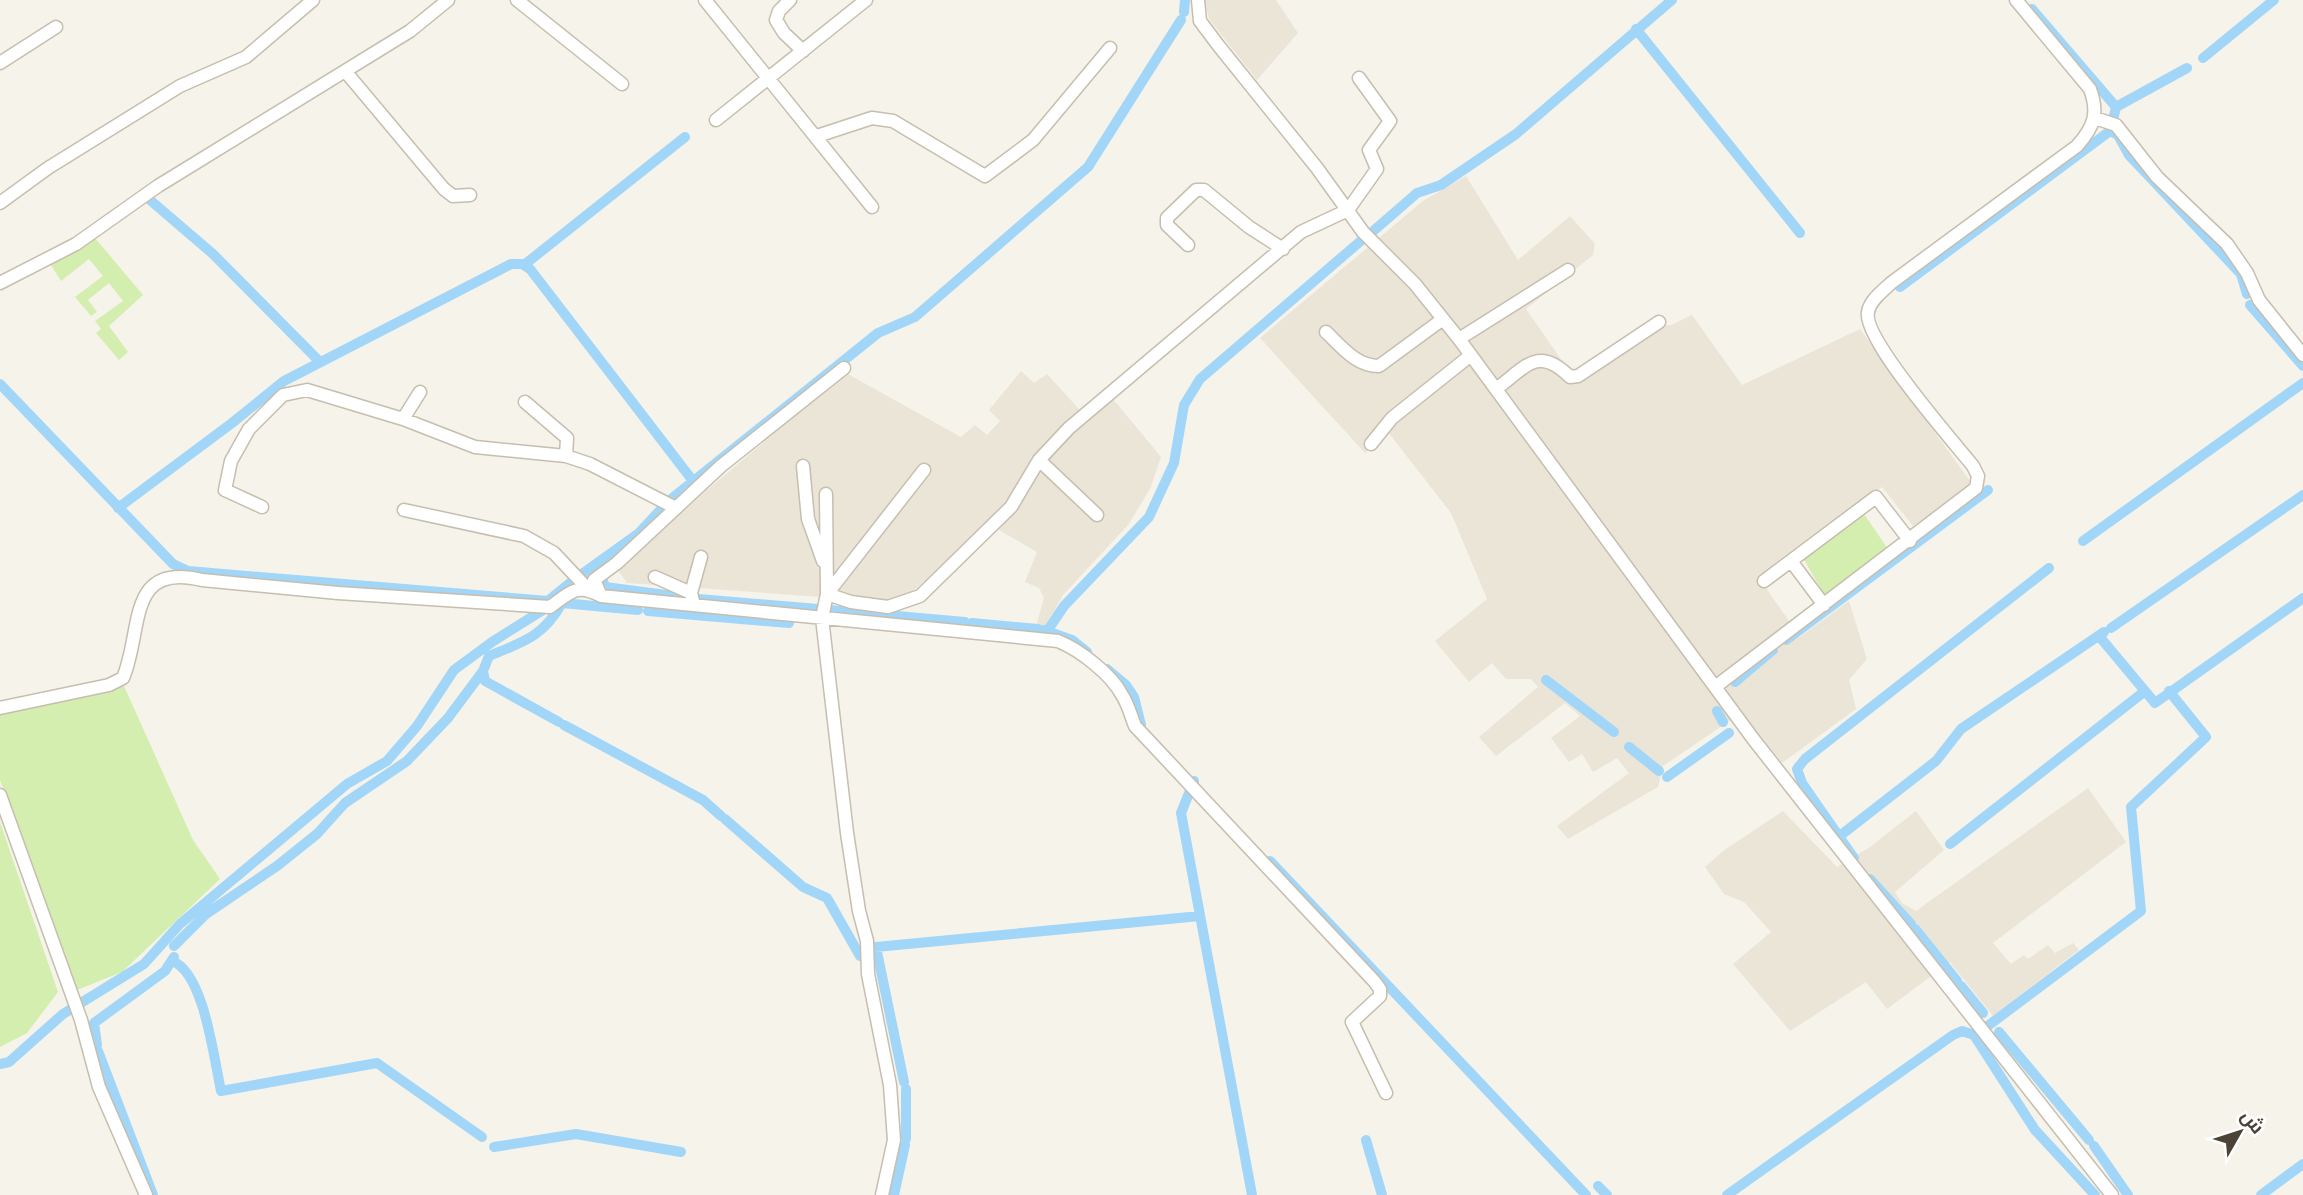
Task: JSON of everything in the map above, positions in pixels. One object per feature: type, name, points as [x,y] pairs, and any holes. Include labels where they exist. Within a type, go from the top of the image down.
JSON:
[{"type":"street","points":[[0,203],[48,168],[180,86],[246,57],[313,0]]},
{"type":"street","points":[[0,283],[76,244],[168,180],[410,31],[448,0]]},
{"type":"street","points":[[517,0],[622,84]]},
{"type":"street","points":[[705,0],[872,207]]},
{"type":"street","points":[[790,0],[779,11],[776,20],[784,33],[803,51]]},
{"type":"street","points":[[716,120],[866,0]]},
{"type":"street","points":[[1198,0],[1200,21],[1363,232],[1415,284],[1459,339],[1715,687],[1883,907],[2112,1195]]},
{"type":"street","points":[[1715,687],[1910,541],[1976,488],[1978,476],[1882,350],[1869,327],[1867,313],[1876,298],[1891,283],[2077,145],[2090,131],[2095,118],[2096,103],[2090,89],[2016,0]]},
{"type":"street","points":[[0,64],[56,27]]},
{"type":"street","points":[[817,136],[872,118],[893,121],[985,176],[1033,140],[1110,48]]},
{"type":"street","points":[[345,71],[444,189],[453,196],[470,195]]},
{"type":"street","points":[[827,594],[851,602],[888,607],[920,596],[1011,507],[1039,460],[1069,428],[1301,232],[1348,210],[1377,169],[1369,150],[1390,121],[1359,78]]},
{"type":"street","points":[[2095,118],[2116,125],[2157,177],[2227,244],[2247,273],[2259,300],[2303,355]]},
{"type":"street","points":[[1188,245],[1167,225],[1167,218],[1196,190],[1204,190],[1250,227],[1283,249]]},
{"type":"street","points":[[1459,339],[1568,270]]},
{"type":"street","points":[[1326,332],[1366,366],[1379,366],[1443,319]]},
{"type":"street","points":[[1496,389],[1533,361],[1544,358],[1557,363],[1570,377],[1578,376],[1658,322]]},
{"type":"street","points":[[1371,444],[1392,418],[1471,355]]},
{"type":"street","points":[[601,596],[593,580],[597,575],[617,563],[674,507],[844,369]]},
{"type":"street","points":[[262,508],[225,489],[231,461],[249,429],[283,396],[307,390],[403,419],[475,447],[566,456],[590,464],[674,507]]},
{"type":"street","points":[[403,419],[420,392]]},
{"type":"street","points":[[524,402],[567,438],[566,456]]},
{"type":"street","points":[[1039,460],[1097,515]]},
{"type":"street","points":[[803,466],[808,519],[827,571]]},
{"type":"street","points":[[827,594],[924,470]]},
{"type":"street","points":[[826,494],[827,594],[822,618],[847,833],[859,911],[867,941],[868,974],[890,1086],[894,1140],[882,1195]]},
{"type":"street","points":[[1764,581],[1876,497],[1910,541]]},
{"type":"street","points":[[404,510],[524,536],[554,553],[587,588],[601,596],[693,599],[822,618],[1041,638],[1071,646],[1113,682],[1122,694],[1135,726],[1380,989],[1380,996],[1352,1022],[1386,1093]]},
{"type":"street","points":[[693,599],[701,557]]},
{"type":"street","points":[[1791,561],[1824,605]]},
{"type":"street","points":[[0,708],[109,685],[123,678],[145,598],[153,584],[165,576],[180,575],[202,580],[338,593],[551,607],[573,590],[587,588]]},
{"type":"street","points":[[655,578],[693,599]]},
{"type":"street","points":[[0,795],[81,1020],[99,1087],[146,1195]]},
{"type":"shaded area","points":[[1205,0],[1276,0],[1298,33],[1257,80],[1209,19]]},
{"type":"shaded area","points":[[1466,176],[1518,260],[1570,216],[1595,244],[1593,255],[1526,309],[1570,372],[1578,372],[1648,326],[1671,325],[1692,315],[1742,385],[1860,329],[1970,481],[1963,493],[1913,526],[1882,487],[1759,578],[1800,637],[1849,601],[1867,659],[1849,680],[1856,709],[1782,763],[1741,713],[1663,766],[1658,787],[1568,839],[1557,826],[1629,773],[1617,758],[1593,772],[1582,754],[1569,762],[1551,738],[1580,716],[1565,703],[1496,756],[1479,737],[1538,687],[1531,679],[1506,679],[1492,663],[1469,682],[1435,641],[1487,599],[1451,513],[1388,432],[1365,453],[1260,338],[1423,201]]},
{"type":"shaded area","points":[[1021,371],[1034,383],[1047,374],[1088,419],[1113,399],[1161,457],[1150,489],[1128,525],[1063,595],[1046,626],[1036,626],[1044,598],[1039,588],[1025,582],[1037,552],[999,530],[1007,518],[1000,513],[904,599],[863,600],[627,583],[618,570],[707,490],[846,373],[961,437],[975,425],[987,435],[1000,421],[989,410]]},
{"type":"shaded area","points":[[2088,788],[2126,842],[1993,943],[2011,964],[2024,955],[2028,959],[2048,945],[2055,953],[2073,943],[2079,950],[1993,1016],[1950,962],[1887,1009],[1866,982],[1790,1031],[1733,964],[1771,932],[1744,902],[1724,894],[1705,867],[1723,851],[1783,811],[1837,867],[1870,847],[1916,811],[1944,850],[1895,892],[1902,903],[1916,911]]},
{"type":"green space","points":[[95,238],[143,295],[109,326],[128,352],[119,360],[96,333],[101,329],[95,321],[123,301],[109,283],[88,300],[97,312],[91,316],[75,297],[103,276],[89,259],[61,281],[49,262]]},
{"type":"green space","points":[[1864,514],[1888,549],[1825,596],[1803,558]]},
{"type":"green space","points":[[124,686],[193,840],[220,879],[122,972],[77,990],[0,780],[0,713]]},
{"type":"green space","points":[[0,822],[58,992],[27,1033],[0,1047]]},
{"type":"waterway","points":[[1184,12],[1185,0]]},
{"type":"waterway","points":[[1371,233],[1417,193],[1441,185],[1516,134],[1672,0]]},
{"type":"waterway","points":[[2203,58],[2274,0]]},
{"type":"waterway","points":[[2032,9],[2116,107],[2111,129]]},
{"type":"waterway","points":[[670,500],[878,333],[915,317],[1088,167],[1181,20]]},
{"type":"waterway","points":[[1636,29],[1800,233]]},
{"type":"waterway","points":[[2116,107],[2187,68]]},
{"type":"waterway","points":[[1900,287],[2110,131],[2118,135],[2129,155],[2241,274],[2247,294]]},
{"type":"waterway","points":[[524,265],[685,137]]},
{"type":"waterway","points":[[150,200],[213,254],[320,362]]},
{"type":"waterway","points":[[1048,630],[1064,606],[1149,517],[1174,463],[1184,405],[1200,379],[1363,239]]},
{"type":"waterway","points":[[118,508],[284,381],[511,264],[522,264],[530,269],[693,481]]},
{"type":"waterway","points":[[2250,305],[2303,366]]},
{"type":"waterway","points":[[2083,541],[2303,383]]},
{"type":"waterway","points":[[0,384],[173,564],[188,571],[548,601],[575,579]]},
{"type":"waterway","points":[[1786,640],[1988,490]]},
{"type":"waterway","points":[[2111,628],[2303,495]]},
{"type":"waterway","points":[[579,576],[639,533],[664,506]]},
{"type":"waterway","points":[[1854,858],[1802,783],[1797,769],[1805,759],[2049,568]]},
{"type":"waterway","points":[[602,578],[605,587],[689,598]]},
{"type":"waterway","points":[[2099,636],[2155,703],[2303,598]]},
{"type":"waterway","points":[[698,599],[818,609]]},
{"type":"waterway","points":[[174,946],[206,914],[277,866],[317,834],[345,803],[407,761],[448,718],[483,671],[489,656],[540,631],[562,603],[638,610]]},
{"type":"waterway","points":[[0,1064],[9,1062],[63,1014],[144,964],[180,924],[347,784],[387,761],[417,726],[454,670],[543,610]]},
{"type":"waterway","points":[[829,610],[965,622]]},
{"type":"waterway","points":[[648,611],[789,623]]},
{"type":"waterway","points":[[972,623],[1038,629]]},
{"type":"waterway","points":[[1044,630],[1072,640],[1087,652]]},
{"type":"waterway","points":[[1841,835],[1936,761],[1961,729],[2104,632]]},
{"type":"waterway","points":[[1735,682],[1773,650]]},
{"type":"waterway","points":[[1107,669],[1126,685],[1134,697],[1141,725]]},
{"type":"waterway","points":[[483,671],[485,681],[559,722]]},
{"type":"waterway","points":[[1546,680],[1614,732]]},
{"type":"waterway","points":[[1950,844],[2145,691]]},
{"type":"waterway","points":[[1977,1034],[2141,911],[2131,807],[2206,737],[2169,691]]},
{"type":"waterway","points":[[1717,711],[1723,722]]},
{"type":"waterway","points":[[564,725],[703,800],[721,816]]},
{"type":"waterway","points":[[1667,777],[1729,733]]},
{"type":"waterway","points":[[1629,747],[1659,771]]},
{"type":"waterway","points":[[1194,781],[1181,813],[1252,1195]]},
{"type":"waterway","points":[[725,819],[803,887],[827,898],[860,956]]},
{"type":"waterway","points":[[1270,861],[1586,1195]]},
{"type":"waterway","points":[[1870,879],[1911,924]]},
{"type":"waterway","points":[[904,1082],[876,947],[1200,916]]},
{"type":"waterway","points":[[1915,929],[1957,981]]},
{"type":"waterway","points":[[97,1045],[94,1023],[165,971],[174,957]]},
{"type":"waterway","points":[[172,961],[183,968],[200,999],[221,1091],[377,1063],[482,1137]]},
{"type":"waterway","points":[[1961,986],[1983,1013]]},
{"type":"waterway","points":[[1727,1195],[1962,1031],[1974,1035],[2035,1130],[2095,1195]]},
{"type":"waterway","points":[[1999,1032],[2089,1140]]},
{"type":"waterway","points":[[98,1051],[153,1195]]},
{"type":"waterway","points":[[906,1089],[906,1139]]},
{"type":"waterway","points":[[494,1147],[576,1134],[681,1152]]},
{"type":"waterway","points":[[1366,1140],[1382,1195]]},
{"type":"waterway","points":[[894,1195],[905,1145]]},
{"type":"waterway","points":[[2094,1146],[2128,1195]]},
{"type":"waterway","points":[[2261,1195],[2303,1164]]},
{"type":"waterway","points":[[1598,1186],[1607,1195]]}]
